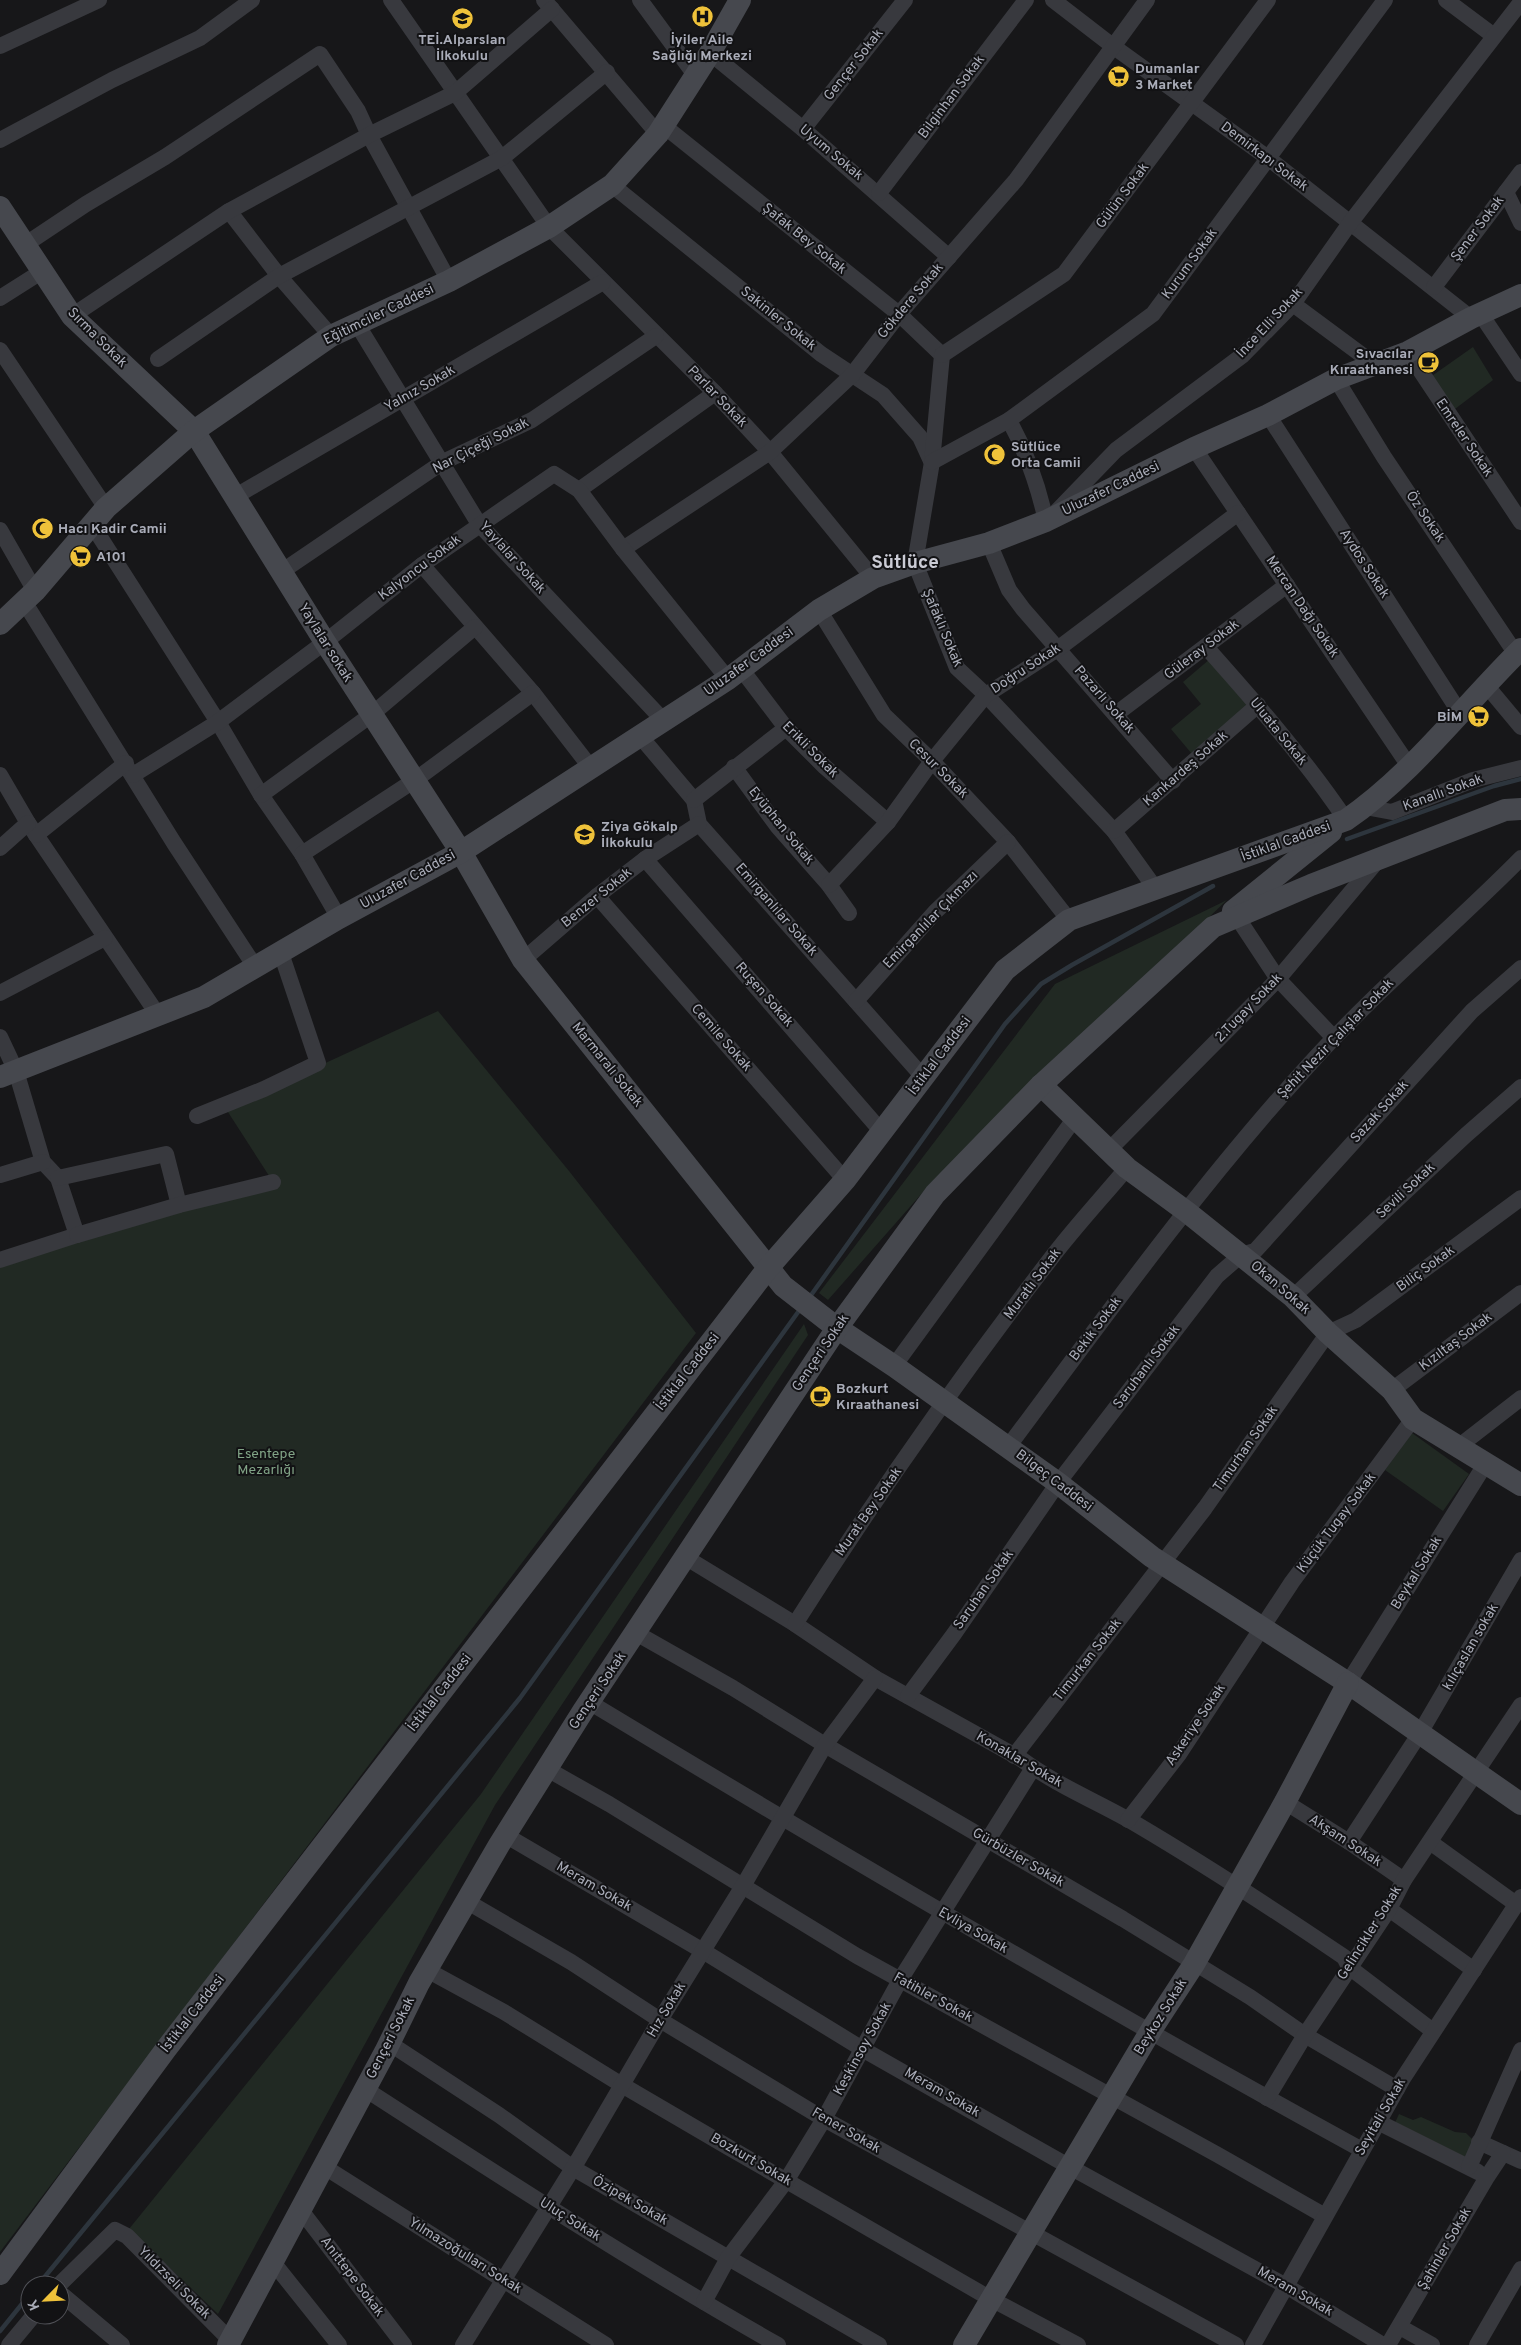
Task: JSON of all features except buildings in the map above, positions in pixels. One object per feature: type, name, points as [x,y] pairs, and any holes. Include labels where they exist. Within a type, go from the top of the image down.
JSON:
[{"type":"street","points":[[0,46],[99,0]]},
{"type":"street","points":[[0,140],[112,80],[200,38],[252,0]]},
{"type":"street","name":"Parlar Sokak","points":[[391,0],[549,227],[715,393],[770,452],[873,578]]},
{"type":"street","points":[[640,0],[695,75]]},
{"type":"street","name":"Eğitimciler Caddesi","points":[[0,624],[30,597],[98,516],[194,431],[331,336],[449,281],[549,227],[612,185],[661,130],[710,53],[740,0]]},
{"type":"street","name":"Gençer Sokak","points":[[804,129],[906,0]]},
{"type":"street","name":"Bilginhan Sokak","points":[[879,194],[1026,0]]},
{"type":"street","name":"Demirkapı Sokak","points":[[1053,0],[1114,47],[1268,158],[1434,287],[1476,316],[1521,374]]},
{"type":"street","name":"Gökdere Sokak","points":[[623,549],[770,452],[852,375],[899,314],[1016,180],[1147,0]]},
{"type":"street","name":"Gülün Sokak","points":[[942,355],[1064,274],[1268,0]]},
{"type":"street","name":"Kurum Sokak","points":[[932,462],[1009,420],[1153,314],[1385,0]]},
{"type":"street","points":[[1446,0],[1494,36]]},
{"type":"street","name":"İnce Elli Sokak","points":[[1046,521],[1116,450],[1243,355],[1293,304],[1350,223],[1521,2]]},
{"type":"street","points":[[72,316],[229,211],[369,135],[455,93],[548,4]]},
{"type":"street","name":"Şafak Bey Sokak","points":[[548,4],[661,130],[899,314],[942,355]]},
{"type":"street","name":"Uyum Sokak","points":[[710,53],[804,129],[949,257]]},
{"type":"street","points":[[26,244],[86,204],[165,157],[320,54],[358,110],[369,135],[449,281]]},
{"type":"street","points":[[158,359],[279,276],[502,158],[607,72]]},
{"type":"street","name":"Şener Sokak","points":[[1434,287],[1521,172]]},
{"type":"street","name":"Sakinler Sokak","points":[[612,185],[821,354],[883,395],[920,437],[932,462]]},
{"type":"street","points":[[1506,192],[1521,223]]},
{"type":"street","name":"Sırma Sokak","points":[[0,207],[26,244],[41,272],[72,316],[194,431]]},
{"type":"street","points":[[229,211],[279,276],[331,336]]},
{"type":"street","points":[[0,298],[41,272]]},
{"type":"street","name":"Yalnız Sokak","points":[[236,496],[603,282]]},
{"type":"street","name":"Uluzafer Caddesi","points":[[8,1074],[204,997],[339,918],[461,852],[735,675],[819,610],[873,578],[915,563],[989,543],[1046,521],[1194,448],[1268,415],[1336,379],[1408,352],[1476,316],[1521,295]]},
{"type":"street","points":[[1293,304],[1374,364]]},
{"type":"street","name":"Yaylalar Sokak","points":[[357,324],[480,524],[663,720]]},
{"type":"street","name":"Nar Çiçeği Sokak","points":[[281,572],[443,462],[532,420],[656,336]]},
{"type":"street","points":[[0,350],[261,795],[302,854],[339,918]]},
{"type":"street","name":"Emreler Sokak","points":[[1408,352],[1521,522]]},
{"type":"street","points":[[915,563],[932,462],[942,355]]},
{"type":"street","name":"Öz Sokak","points":[[1336,379],[1384,457],[1519,651]]},
{"type":"street","points":[[579,490],[715,393]]},
{"type":"street","name":"Aydos Sokak","points":[[1268,415],[1460,713]]},
{"type":"street","points":[[1009,420],[1024,448],[1039,489],[1046,521]]},
{"type":"street","name":"Yaylalar sokak","points":[[194,431],[371,715],[461,852]]},
{"type":"street","name":"Mercan Dağı Sokak","points":[[1194,448],[1410,766]]},
{"type":"street","name":"Kalyoncu Sokak","points":[[0,848],[130,769],[218,722],[325,642],[422,565],[554,474],[579,490]]},
{"type":"street","name":"Erikli Sokak","points":[[579,490],[623,549],[735,675],[825,767],[888,822]]},
{"type":"street","name":"Doğru Sokak","points":[[829,885],[888,822],[932,762],[986,695],[1059,648],[1238,513]]},
{"type":"street","points":[[0,530],[30,597],[130,769],[174,843],[256,968]]},
{"type":"street","name":"Pazarlı Sokak","points":[[989,543],[1009,590],[1023,609],[1173,781]]},
{"type":"street","name":"Şafaklı Sokak","points":[[915,563],[957,668],[986,695],[1114,831],[1155,888]]},
{"type":"street","points":[[422,565],[533,693],[590,768]]},
{"type":"street","name":"Güleray Sokak","points":[[1116,714],[1287,586]]},
{"type":"street","name":"Cesur Sokak","points":[[819,610],[884,716],[932,762],[1008,842],[1069,920]]},
{"type":"street","points":[[261,795],[371,715],[475,627]]},
{"type":"street","name":"Uluata Sokak","points":[[1206,647],[1258,705],[1346,820]]},
{"type":"street","name":"İstiklal Caddesi","points":[[0,2274],[166,2049],[768,1268],[845,1180],[1005,970],[1069,920],[1346,820],[1366,807],[1410,766],[1519,651]]},
{"type":"street","points":[[1486,685],[1521,727]]},
{"type":"street","points":[[302,854],[415,780],[533,693]]},
{"type":"street","name":"Kankardeş Sokak","points":[[1114,831],[1258,705]]},
{"type":"street","points":[[694,800],[786,728]]},
{"type":"street","name":"Emirganlılar Sokak","points":[[640,736],[694,800],[699,824],[924,1078]]},
{"type":"street","name":"Eyüphan Sokak","points":[[734,767],[778,827],[829,885],[850,913]]},
{"type":"street","name":"Kanallı Sokak","points":[[1366,807],[1392,812],[1473,780],[1521,768]]},
{"type":"street","points":[[0,775],[32,829],[158,1015]]},
{"type":"street","points":[[1213,927],[1379,858],[1505,810],[1521,809]]},
{"type":"street","name":"Gençeri Sokak","points":[[234,2341],[272,2262],[466,1900],[589,1702],[837,1328],[935,1194],[1041,1085],[1213,927],[1346,820]]},
{"type":"street","name":"Benzer Sokak","points":[[523,960],[597,896],[646,858],[699,824]]},
{"type":"street","name":"Emirganlılar Çıkmazı","points":[[856,1001],[935,912],[1008,842]]},
{"type":"street","name":"Marmaralı Sokak","points":[[461,852],[523,960],[768,1268]]},
{"type":"street","name":"Ruşen Sokak","points":[[646,858],[882,1132]]},
{"type":"street","name":"2.Tugay Sokak","points":[[1109,1150],[1278,979],[1379,858]]},
{"type":"street","name":"Şehit Nezir Çalışlar Sokak","points":[[1187,1212],[1232,1152],[1364,1006],[1456,922],[1521,858]]},
{"type":"street","name":"Cemile Sokak","points":[[597,896],[845,1180]]},
{"type":"street","points":[[1237,917],[1278,979],[1334,1038]]},
{"type":"street","points":[[0,993],[105,938]]},
{"type":"street","points":[[198,1116],[264,1089],[318,1063],[281,953]]},
{"type":"street","name":"Sazak Sokak","points":[[1241,1255],[1255,1251],[1472,1011],[1521,968]]},
{"type":"street","points":[[0,1037],[8,1074],[43,1162],[58,1178],[77,1235]]},
{"type":"street","name":"Okan Sokak","points":[[1041,1085],[1127,1168],[1187,1212],[1293,1297],[1328,1333],[1392,1390],[1413,1419],[1521,1485]]},
{"type":"street","name":"Sevili Sokak","points":[[1293,1297],[1466,1135],[1521,1087]]},
{"type":"street","points":[[894,1366],[1075,1118]]},
{"type":"street","points":[[58,1178],[166,1154],[179,1205]]},
{"type":"street","points":[[0,1175],[43,1162]]},
{"type":"street","name":"Muratlı Sokak","points":[[945,1403],[1050,1260],[1127,1168]]},
{"type":"street","points":[[0,1260],[179,1205],[273,1182]]},
{"type":"street","name":"Biliç Sokak","points":[[1328,1333],[1356,1320],[1521,1198]]},
{"type":"street","name":"Bekik Sokak","points":[[1008,1447],[1125,1290],[1187,1212]]},
{"type":"street","name":"Saruhanlı Sokak","points":[[1058,1483],[1217,1276],[1241,1255]]},
{"type":"street","name":"Bilgeç Caddesi","points":[[768,1268],[783,1286],[837,1328],[894,1366],[1058,1483],[1163,1564],[1348,1683],[1477,1772]]},
{"type":"street","name":"Kızıltaş Sokak","points":[[1392,1390],[1521,1293]]},
{"type":"street","name":"Timurhan Sokak","points":[[1163,1564],[1205,1508],[1328,1333]]},
{"type":"street","points":[[1458,1447],[1521,1398]]},
{"type":"street","name":"Murat Bey Sokak","points":[[795,1624],[836,1558],[945,1403]]},
{"type":"street","name":"Küçük Tugay Sokak","points":[[1261,1627],[1413,1419]]},
{"type":"street","name":"Beykal Sokak","points":[[1348,1683],[1486,1463]]},
{"type":"street","name":"Saruhan Sokak","points":[[908,1696],[954,1634],[1058,1483]]},
{"type":"street","name":"Konaklar Sokak","points":[[685,1557],[795,1624],[875,1678],[1128,1820],[1238,1886],[1344,1956],[1350,1967],[1433,2031]]},
{"type":"street","name":"kılıçaslan sokak","points":[[1349,1842],[1420,1733],[1521,1560]]},
{"type":"street","name":"Timurkan Sokak","points":[[1014,1756],[1163,1564]]},
{"type":"street","name":"Askeriye Sokak","points":[[1128,1820],[1178,1754],[1261,1627]]},
{"type":"street","name":"Gürbüzler Sokak","points":[[636,1633],[734,1688],[825,1745],[1114,1914],[1250,1997],[1305,2035],[1397,2089]]},
{"type":"street","name":"Hız Sokak","points":[[463,2345],[574,2168],[660,2020],[744,1886],[825,1745],[875,1678]]},
{"type":"street","name":"Beykoz Sokak","points":[[964,2345],[1111,2098],[1194,1964],[1285,1802],[1348,1683]]},
{"type":"street","name":"Evliya Sokak","points":[[589,1702],[782,1819],[941,1912],[1362,2150]]},
{"type":"street","name":"Gelincikler Sokak","points":[[1267,2098],[1305,2035],[1389,1909],[1404,1880],[1521,1705]]},
{"type":"street","name":"Keskinsoy Sokak","points":[[704,2302],[728,2258],[786,2181],[864,2050],[900,1980],[1033,1768]]},
{"type":"street","name":"Fatihler Sokak","points":[[547,1769],[744,1886],[856,1956],[1325,2216]]},
{"type":"street","points":[[1477,1772],[1521,1804]]},
{"type":"street","name":"Akşam Sokak","points":[[1285,1802],[1349,1842],[1404,1880]]},
{"type":"street","name":"Meram Sokak","points":[[505,1836],[703,1951],[864,2050],[1070,2167],[1286,2286],[1384,2345]]},
{"type":"street","points":[[1430,1842],[1519,1900]]},
{"type":"street","name":"Fener Sokak","points":[[466,1900],[572,1962],[660,2020],[824,2119],[1236,2345]]},
{"type":"street","name":"Seyitali Sokak","points":[[1253,2345],[1397,2089],[1519,1900]]},
{"type":"street","points":[[1389,1909],[1474,1970]]},
{"type":"street","name":"Bozkurt Sokak","points":[[427,1970],[504,2012],[622,2086],[786,2181],[991,2299],[1078,2345]]},
{"type":"street","name":"Özipek Sokak","points":[[389,2043],[499,2114],[574,2168],[879,2345]]},
{"type":"street","points":[[1469,2167],[1521,2050]]},
{"type":"street","name":"Uluç Sokak","points":[[365,2089],[548,2208],[778,2345]]},
{"type":"street","points":[[1378,2122],[1487,2177]]},
{"type":"street","points":[[1480,2142],[1521,2161]]},
{"type":"street","name":"Şahinler Sokak","points":[[1388,2345],[1503,2153]]},
{"type":"street","name":"Yılmazoğulları Sokak","points":[[323,2166],[606,2345]]},
{"type":"street","name":"Anıttepe Sokak","points":[[300,2209],[404,2345]]},
{"type":"street","name":"Yıldızseli Sokak","points":[[69,2275],[115,2230],[127,2236],[234,2341]]},
{"type":"street","points":[[272,2262],[338,2345]]},
{"type":"street","points":[[1476,2345],[1521,2269]]},
{"type":"street","points":[[70,2301],[122,2345]]},
{"type":"street","points":[[9,2345],[26,2325]]},
{"type":"street","points":[[1400,2327],[1432,2345]]},
{"type":"green space","points":[[1473,347],[1493,380],[1451,412],[1429,378]]},
{"type":"green space","points":[[1210,659],[1249,706],[1192,754],[1171,729],[1201,704],[1183,682]]},
{"type":"green space","points":[[1227,900],[931,1183],[828,1300],[819,1293],[1055,984]]},
{"type":"green space","name":"Esentepe Mezarlığı","points":[[438,1011],[569,1171],[696,1333],[0,2252],[0,1265],[273,1182],[226,1109]]},
{"type":"green space","points":[[804,1324],[808,1335],[495,1805],[218,2314],[129,2229],[481,1794]]},
{"type":"green space","points":[[1412,1433],[1469,1474],[1443,1511],[1385,1470]]},
{"type":"green space","points":[[1399,2114],[1413,2120],[1421,2117],[1455,2132],[1466,2133],[1472,2139],[1467,2164],[1393,2127]]},
{"type":"waterway","points":[[1347,839],[1494,786],[1521,779]]},
{"type":"waterway","points":[[809,1298],[1005,1024],[1041,984],[1213,886]]},
{"type":"waterway","points":[[46,2275],[520,1698],[801,1308]]},
{"type":"waterway","points":[[0,2331],[20,2306]]},
{"type":"place","name":"İyiler Aile Sağlığı Merkezi","points":[[702,17]]},
{"type":"place","name":"TEİ.Alparslan İlkokulu","points":[[462,18]]},
{"type":"place","name":"Dumanlar 3 Market","points":[[1119,77]]},
{"type":"place","name":"Sıvacılar Kıraathanesi","points":[[1429,362]]},
{"type":"place","name":"Sütlüce Orta Camii","points":[[995,455]]},
{"type":"place","name":"Hacı Kadir Camii","points":[[42,529]]},
{"type":"place","name":"A101","points":[[80,557]]},
{"type":"place","name":"BİM","points":[[1478,717]]},
{"type":"place","name":"Ziya Gökalp İlkokulu","points":[[585,835]]},
{"type":"place","name":"Bozkurt Kıraathanesi","points":[[820,1397]]},
{"type":"district","name":"Sütlüce","points":[[905,563]]}]
